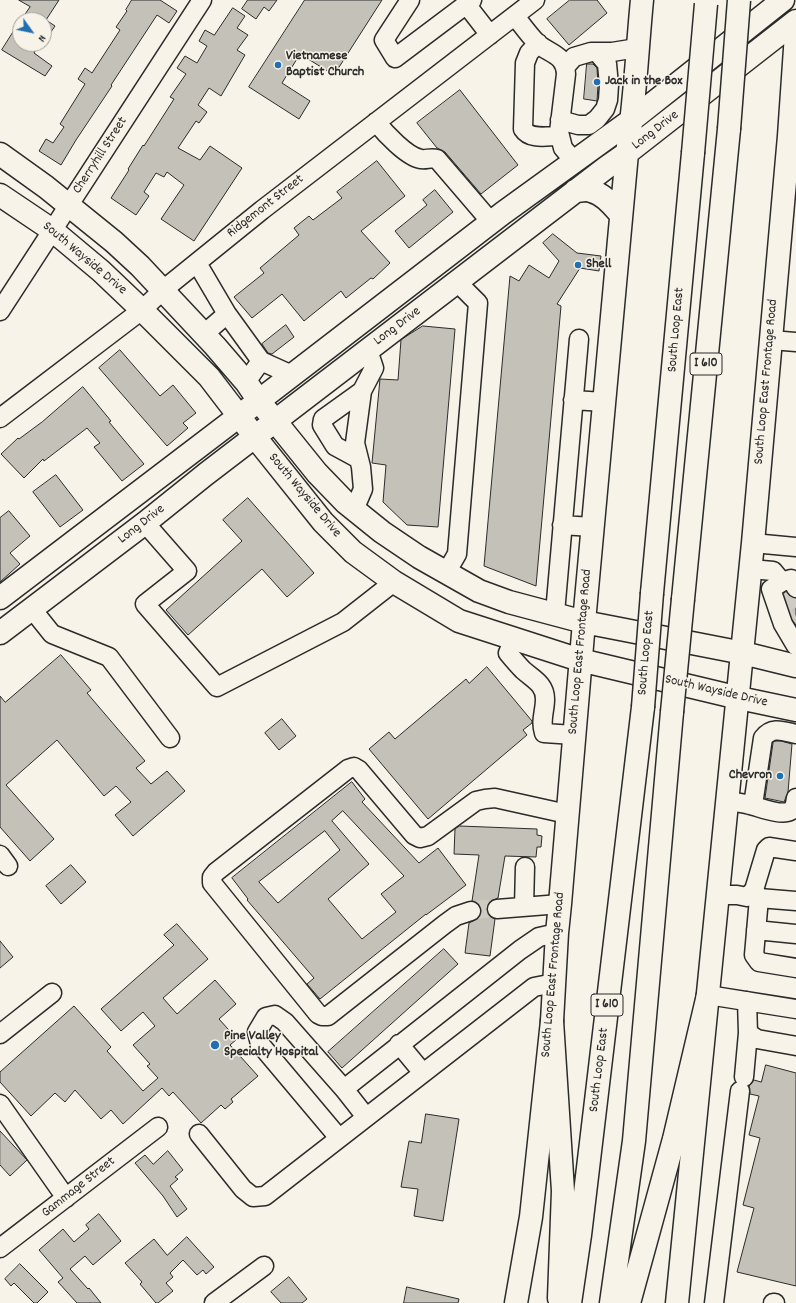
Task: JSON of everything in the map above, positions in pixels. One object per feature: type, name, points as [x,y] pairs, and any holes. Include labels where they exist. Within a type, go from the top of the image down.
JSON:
[{"type":"main road","name":"South Loop East Frontage Road","points":[[516,1303],[531,1217],[552,1022],[557,934],[580,660],[642,0]]},
{"type":"main road","name":"I 610","points":[[611,1303],[634,1141],[672,712],[729,129],[739,0]]},
{"type":"main road","name":"Long Drive","points":[[8,592],[497,217],[632,119],[784,0]]},
{"type":"main road","name":"South Loop East","points":[[570,1303],[581,1227],[643,707],[706,2]]},
{"type":"main road","name":"Long Drive","points":[[0,634],[388,334],[627,153],[796,20]]},
{"type":"main road","name":"South Loop East Frontage Road","points":[[677,1303],[743,653],[771,340],[793,136],[796,34]]},
{"type":"main road","name":"South Wayside Drive","points":[[0,154],[46,187],[114,242],[140,266],[204,334],[246,382],[259,401],[317,473],[354,510],[382,532],[419,557],[479,591],[509,602],[555,613],[584,622],[743,653],[790,635]]},
{"type":"main road","points":[[575,191],[591,190],[599,194],[621,215]]},
{"type":"main road","name":"South Wayside Drive","points":[[0,195],[52,230],[101,270],[142,310],[209,377],[323,522],[353,552],[394,582],[459,621],[514,639],[580,660],[738,698],[796,710]]},
{"type":"main road","points":[[497,217],[519,234]]},
{"type":"main road","points":[[372,313],[388,334]]},
{"type":"main road","points":[[129,500],[145,523]]},
{"type":"main road","points":[[394,582],[419,557]]},
{"type":"main road","points":[[8,592],[32,609]]},
{"type":"main road","points":[[629,1303],[674,1139],[708,995]]},
{"type":"main road","points":[[552,1022],[563,1191],[559,1303]]},
{"type":"street","name":"Cherryhill Street","points":[[0,311],[202,0]]},
{"type":"street","points":[[410,0],[384,40],[395,58],[469,2],[490,35]]},
{"type":"street","name":"Ridgemont Street","points":[[0,418],[142,310],[163,290],[262,210],[535,0]]},
{"type":"street","points":[[515,16],[538,43],[561,58],[566,66],[560,128],[563,148],[574,161]]},
{"type":"street","points":[[538,43],[529,53],[525,63],[523,129],[526,134],[531,136],[560,128],[589,124],[605,109],[608,100],[609,85],[607,64],[597,52]]},
{"type":"street","points":[[566,66],[574,57],[591,52],[612,52],[637,48]]},
{"type":"street","points":[[376,122],[389,137],[410,154],[422,160],[432,158],[437,159],[497,217]]},
{"type":"street","points":[[197,263],[226,314],[261,361],[292,375]]},
{"type":"street","points":[[446,573],[457,554],[478,303],[456,282]]},
{"type":"street","points":[[204,334],[226,314]]},
{"type":"street","points":[[555,613],[578,339]]},
{"type":"street","points":[[771,340],[796,342]]},
{"type":"street","points":[[354,510],[363,489],[361,467],[355,443],[362,391],[374,368],[368,350]]},
{"type":"street","points":[[246,382],[261,361]]},
{"type":"street","points":[[359,460],[335,446],[322,425],[323,419],[362,391]]},
{"type":"street","points":[[573,400],[604,402]]},
{"type":"street","points":[[145,523],[187,571],[145,604],[217,687],[342,622],[394,582]]},
{"type":"street","points":[[562,525],[592,527]]},
{"type":"street","points":[[753,543],[796,547]]},
{"type":"street","points":[[751,569],[773,571],[789,585]]},
{"type":"street","points":[[789,585],[771,589],[790,635]]},
{"type":"street","points":[[32,609],[52,634],[108,657],[170,738]]},
{"type":"street","points":[[514,639],[508,653],[523,670],[536,679],[544,690],[545,699],[542,725],[544,733],[574,735]]},
{"type":"street","points":[[753,806],[763,738],[772,730],[796,734]]},
{"type":"street","points":[[471,911],[456,916],[328,1016],[322,1016],[318,1014],[212,882],[212,877],[216,872],[348,769],[354,767],[359,770],[414,835],[420,838],[428,836],[476,801],[485,799],[495,798],[567,814]]},
{"type":"street","points":[[728,801],[777,812],[789,812],[795,805],[796,798]]},
{"type":"street","points":[[796,851],[769,847],[766,850],[757,894],[754,955],[759,962],[796,968]]},
{"type":"street","points":[[524,907],[525,867]]},
{"type":"street","points":[[718,895],[737,894],[747,897],[757,894],[796,901]]},
{"type":"street","points":[[497,909],[560,904]]},
{"type":"street","points":[[756,930],[796,934]]},
{"type":"street","points":[[344,1089],[399,1044],[520,950],[539,937],[557,934]]},
{"type":"street","points":[[199,1134],[243,1189],[253,1196],[264,1196],[534,987],[554,983]]},
{"type":"street","points":[[0,1034],[52,993]]},
{"type":"street","points":[[708,995],[796,1008]]},
{"type":"street","points":[[714,1303],[748,1033],[747,1001]]},
{"type":"street","points":[[339,1138],[260,1044],[258,1032],[266,1017],[275,1016],[285,1022],[344,1089],[366,1117]]},
{"type":"street","points":[[748,1033],[757,1039],[796,1046]]},
{"type":"street","points":[[399,1044],[423,1073]]},
{"type":"street","points":[[0,1104],[66,1198]]},
{"type":"street","name":"Gammage Street","points":[[0,1248],[158,1127]]},
{"type":"street","points":[[214,1303],[264,1266]]},
{"type":"building","points":[[19,0],[59,0],[51,12],[27,12],[30,7]]},
{"type":"building","points":[[132,0],[160,0],[177,11],[169,23],[157,15],[61,165],[39,151],[46,139],[53,143],[64,127],[60,124],[85,84],[78,79],[85,68],[92,73],[120,30],[116,27],[127,11],[126,10]]},
{"type":"building","points":[[248,0],[277,0],[269,11],[264,7],[256,19],[242,9]]},
{"type":"building","points":[[305,0],[382,0],[334,75],[300,54],[282,83],[310,101],[299,119],[249,87]]},
{"type":"building","points":[[570,0],[597,0],[607,13],[569,45],[547,19]]},
{"type":"building","points":[[233,8],[245,16],[237,28],[248,35],[237,50],[245,55],[221,96],[209,88],[198,105],[207,112],[199,123],[196,121],[178,148],[200,160],[210,146],[242,168],[194,241],[161,219],[184,185],[167,172],[164,177],[156,173],[144,192],[149,196],[136,215],[111,198],[143,145],[144,146],[174,99],[170,97],[186,74],[177,68],[185,56],[197,63],[207,46],[199,41],[205,30],[214,35]]},
{"type":"building","points":[[12,34],[12,52],[35,52],[52,66],[45,76],[2,50]]},
{"type":"building","points":[[587,64],[593,64],[597,68],[597,101],[584,99]]},
{"type":"building","points":[[460,90],[518,165],[481,194],[445,152],[437,148],[417,123]]},
{"type":"building","points":[[377,161],[405,196],[361,231],[390,263],[373,279],[371,278],[346,298],[341,291],[304,321],[282,294],[252,318],[234,297],[264,273],[260,268],[299,235],[294,228],[309,216],[313,220],[342,198],[337,192]]},
{"type":"building","points":[[435,190],[453,212],[409,248],[395,231],[427,205],[423,200]]},
{"type":"building","points":[[553,234],[577,253],[601,256],[599,271],[580,268],[557,304],[561,306],[536,586],[484,566],[510,276],[519,281],[529,265],[549,278],[559,261],[543,243]]},
{"type":"building","points":[[286,325],[294,337],[272,354],[268,353],[262,344]]},
{"type":"building","points":[[423,326],[455,329],[438,527],[407,525],[383,502],[386,465],[372,463],[380,379],[398,380],[401,340]]},
{"type":"building","points":[[120,350],[160,396],[173,385],[196,413],[183,423],[188,428],[167,446],[99,368]]},
{"type":"building","points":[[83,387],[111,421],[109,422],[144,464],[122,481],[94,447],[100,443],[87,428],[44,461],[43,459],[24,478],[1,454],[18,438],[19,439],[42,422]]},
{"type":"building","points":[[56,475],[83,510],[60,527],[33,492]]},
{"type":"building","points":[[248,498],[314,573],[287,597],[262,569],[188,635],[166,610],[242,541],[223,520]]},
{"type":"building","points":[[9,511],[30,536],[10,553],[20,564],[0,582],[0,518]]},
{"type":"building","points":[[786,592],[790,597],[796,598],[796,625],[792,618],[784,593]]},
{"type":"building","points":[[61,655],[91,690],[87,693],[145,761],[136,768],[151,784],[167,771],[185,791],[133,836],[115,815],[131,802],[116,786],[104,796],[57,740],[6,785],[54,839],[30,861],[0,827],[0,696],[5,702]]},
{"type":"building","points":[[487,667],[532,721],[532,723],[523,730],[527,735],[428,819],[369,749],[389,732],[395,739],[466,679],[469,683]]},
{"type":"building","points":[[282,719],[296,736],[279,750],[265,733]]},
{"type":"building","points":[[775,741],[792,744],[788,792],[784,802],[765,798],[773,743]]},
{"type":"building","points":[[352,782],[365,799],[362,802],[419,863],[438,848],[466,885],[426,914],[320,999],[307,984],[314,978],[247,900],[248,899],[232,878]],"holes":[[[343,811],[404,876],[381,894],[396,912],[362,939],[328,899],[369,864],[332,821]],[[325,831],[340,850],[278,903],[259,882]]]},
{"type":"building","points":[[460,826],[537,829],[537,835],[542,836],[541,847],[537,847],[536,857],[505,856],[498,898],[488,904],[487,909],[489,915],[495,919],[490,956],[465,953],[469,923],[479,918],[481,913],[481,908],[478,903],[472,901],[479,855],[454,854],[455,829]]},
{"type":"building","points":[[71,865],[86,882],[61,904],[46,886]]},
{"type":"building","points":[[177,924],[208,959],[163,998],[177,1014],[215,980],[236,1004],[219,1019],[237,1039],[230,1045],[258,1076],[231,1099],[233,1102],[225,1109],[221,1105],[201,1123],[173,1092],[169,1096],[162,1088],[123,1124],[111,1110],[101,1119],[75,1090],[65,1102],[55,1093],[31,1116],[0,1082],[0,1072],[74,1006],[111,1047],[107,1051],[143,1091],[158,1078],[147,1066],[150,1064],[133,1045],[155,1026],[143,1012],[121,1031],[101,1009],[174,945],[164,935]]},
{"type":"building","points":[[0,941],[13,957],[0,968]]},
{"type":"building","points":[[444,949],[458,964],[342,1068],[328,1052]]},
{"type":"building","points":[[766,1065],[796,1073],[796,1286],[737,1272],[754,1208],[743,1205],[760,1138],[749,1135],[759,1096],[750,1094],[749,1086],[754,1080],[761,1082]]},
{"type":"building","points":[[426,1114],[459,1119],[443,1221],[414,1216],[418,1189],[401,1187],[409,1141],[421,1143]]},
{"type":"building","points":[[0,1131],[27,1160],[10,1176],[0,1165]]},
{"type":"building","points":[[168,1151],[183,1170],[175,1177],[178,1179],[170,1186],[187,1209],[177,1217],[163,1196],[135,1163],[145,1155],[153,1164]]},
{"type":"building","points":[[99,1214],[121,1241],[93,1265],[85,1256],[70,1269],[88,1289],[89,1288],[101,1303],[77,1303],[58,1282],[63,1278],[39,1250],[63,1229],[74,1242],[89,1229],[86,1225]]},
{"type":"building","points":[[187,1237],[214,1267],[206,1274],[203,1270],[197,1275],[183,1260],[170,1273],[173,1277],[166,1283],[173,1291],[156,1303],[140,1284],[142,1282],[125,1263],[154,1239],[167,1255]]},
{"type":"building","points":[[20,1264],[48,1292],[37,1303],[34,1303],[14,1283],[11,1286],[5,1279]]},
{"type":"building","points":[[289,1277],[307,1299],[302,1303],[281,1303],[271,1292]]},
{"type":"building","points":[[407,1287],[459,1299],[458,1303],[404,1303]]},
{"type":"tunnel","points":[[784,604],[796,597]]},
{"type":"tunnel","points":[[792,619],[796,616]]},
{"type":"tunnel","points":[[471,911],[497,909]]},
{"type":"place","name":"Vietnamese Baptist Church","points":[[278,65]]},
{"type":"place","name":"Jack in the Box","points":[[597,82]]},
{"type":"place","name":"Shell","points":[[578,265]]},
{"type":"place","name":"Chevron","points":[[780,776]]},
{"type":"place","name":"Pine Valley Specialty Hospital","points":[[215,1045]]}]
